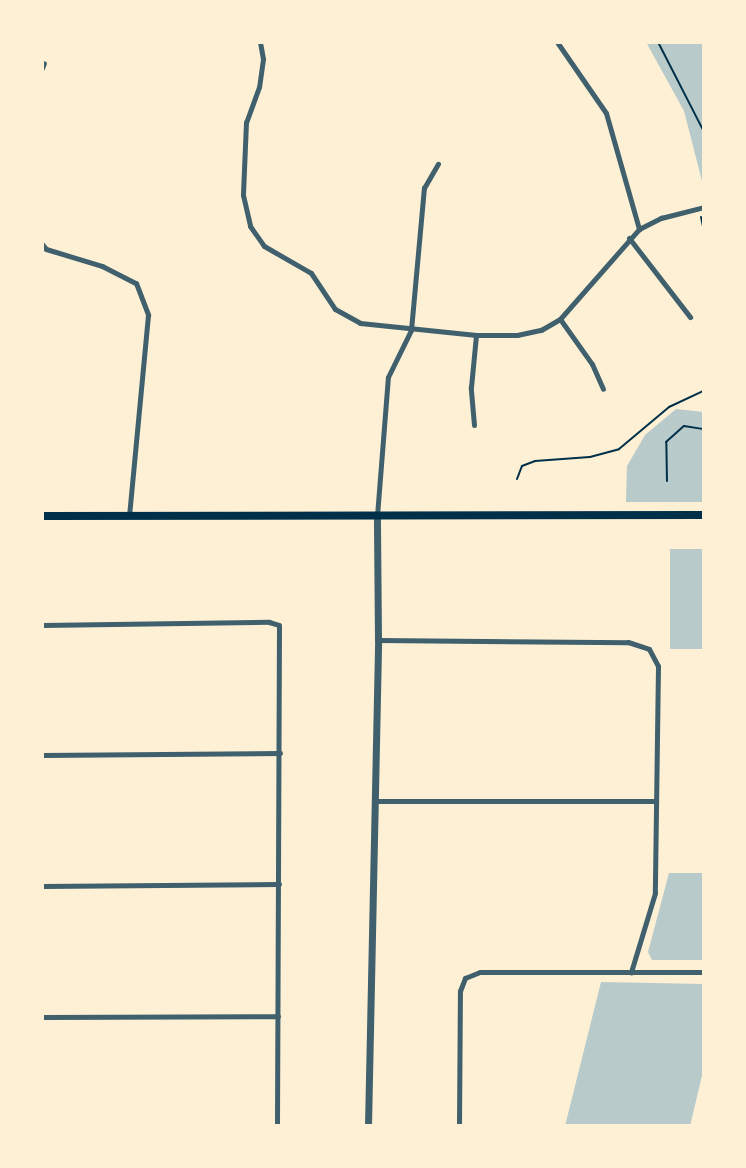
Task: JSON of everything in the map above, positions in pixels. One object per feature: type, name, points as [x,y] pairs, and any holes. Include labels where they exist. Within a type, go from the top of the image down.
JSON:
[{"type":"main road","points":[[42,516],[704,515]]},
{"type":"street","points":[[260,42],[263,59],[259,87],[246,122],[243,195],[250,226],[264,246],[311,273],[335,309],[360,323],[476,335],[517,335],[541,330],[560,319],[639,229],[661,218],[702,208]]},
{"type":"street","points":[[557,42],[606,113],[639,229]]},
{"type":"street","points":[[368,1126],[378,640],[377,516],[388,377],[411,330],[424,188],[438,164]]},
{"type":"street","points":[[629,238],[690,317]]},
{"type":"street","points":[[42,244],[46,249],[102,266],[136,283],[148,315],[129,516]]},
{"type":"street","points":[[560,319],[592,364],[603,389]]},
{"type":"street","points":[[474,425],[471,387],[476,335]]},
{"type":"street","points":[[42,625],[269,622],[279,625],[277,1126]]},
{"type":"street","points":[[378,640],[628,642],[649,649],[658,666],[655,893],[631,972]]},
{"type":"street","points":[[42,755],[280,753]]},
{"type":"street","points":[[374,801],[656,801]]},
{"type":"street","points":[[42,886],[279,884]]},
{"type":"street","points":[[459,1126],[460,991],[465,978],[480,972],[704,972]]},
{"type":"street","points":[[42,1017],[278,1016]]},
{"type":"path","points":[[658,42],[704,132]]},
{"type":"path","points":[[702,208],[704,231]]},
{"type":"path","points":[[704,375],[704,380]]},
{"type":"path","points":[[517,479],[522,466],[535,461],[590,457],[619,449],[669,407],[704,391]]},
{"type":"path","points":[[667,481],[666,442],[684,426],[704,429]]},
{"type":"shaded area","points":[[646,42],[704,42],[704,189],[684,111]]},
{"type":"shaded area","points":[[676,409],[704,412],[704,502],[626,502],[627,466],[645,435]]},
{"type":"shaded area","points":[[670,549],[704,549],[704,649],[670,649]]},
{"type":"shaded area","points":[[669,873],[704,873],[704,960],[652,960],[648,952]]},
{"type":"shaded area","points":[[601,982],[704,984],[704,1067],[690,1126],[565,1126]]}]
